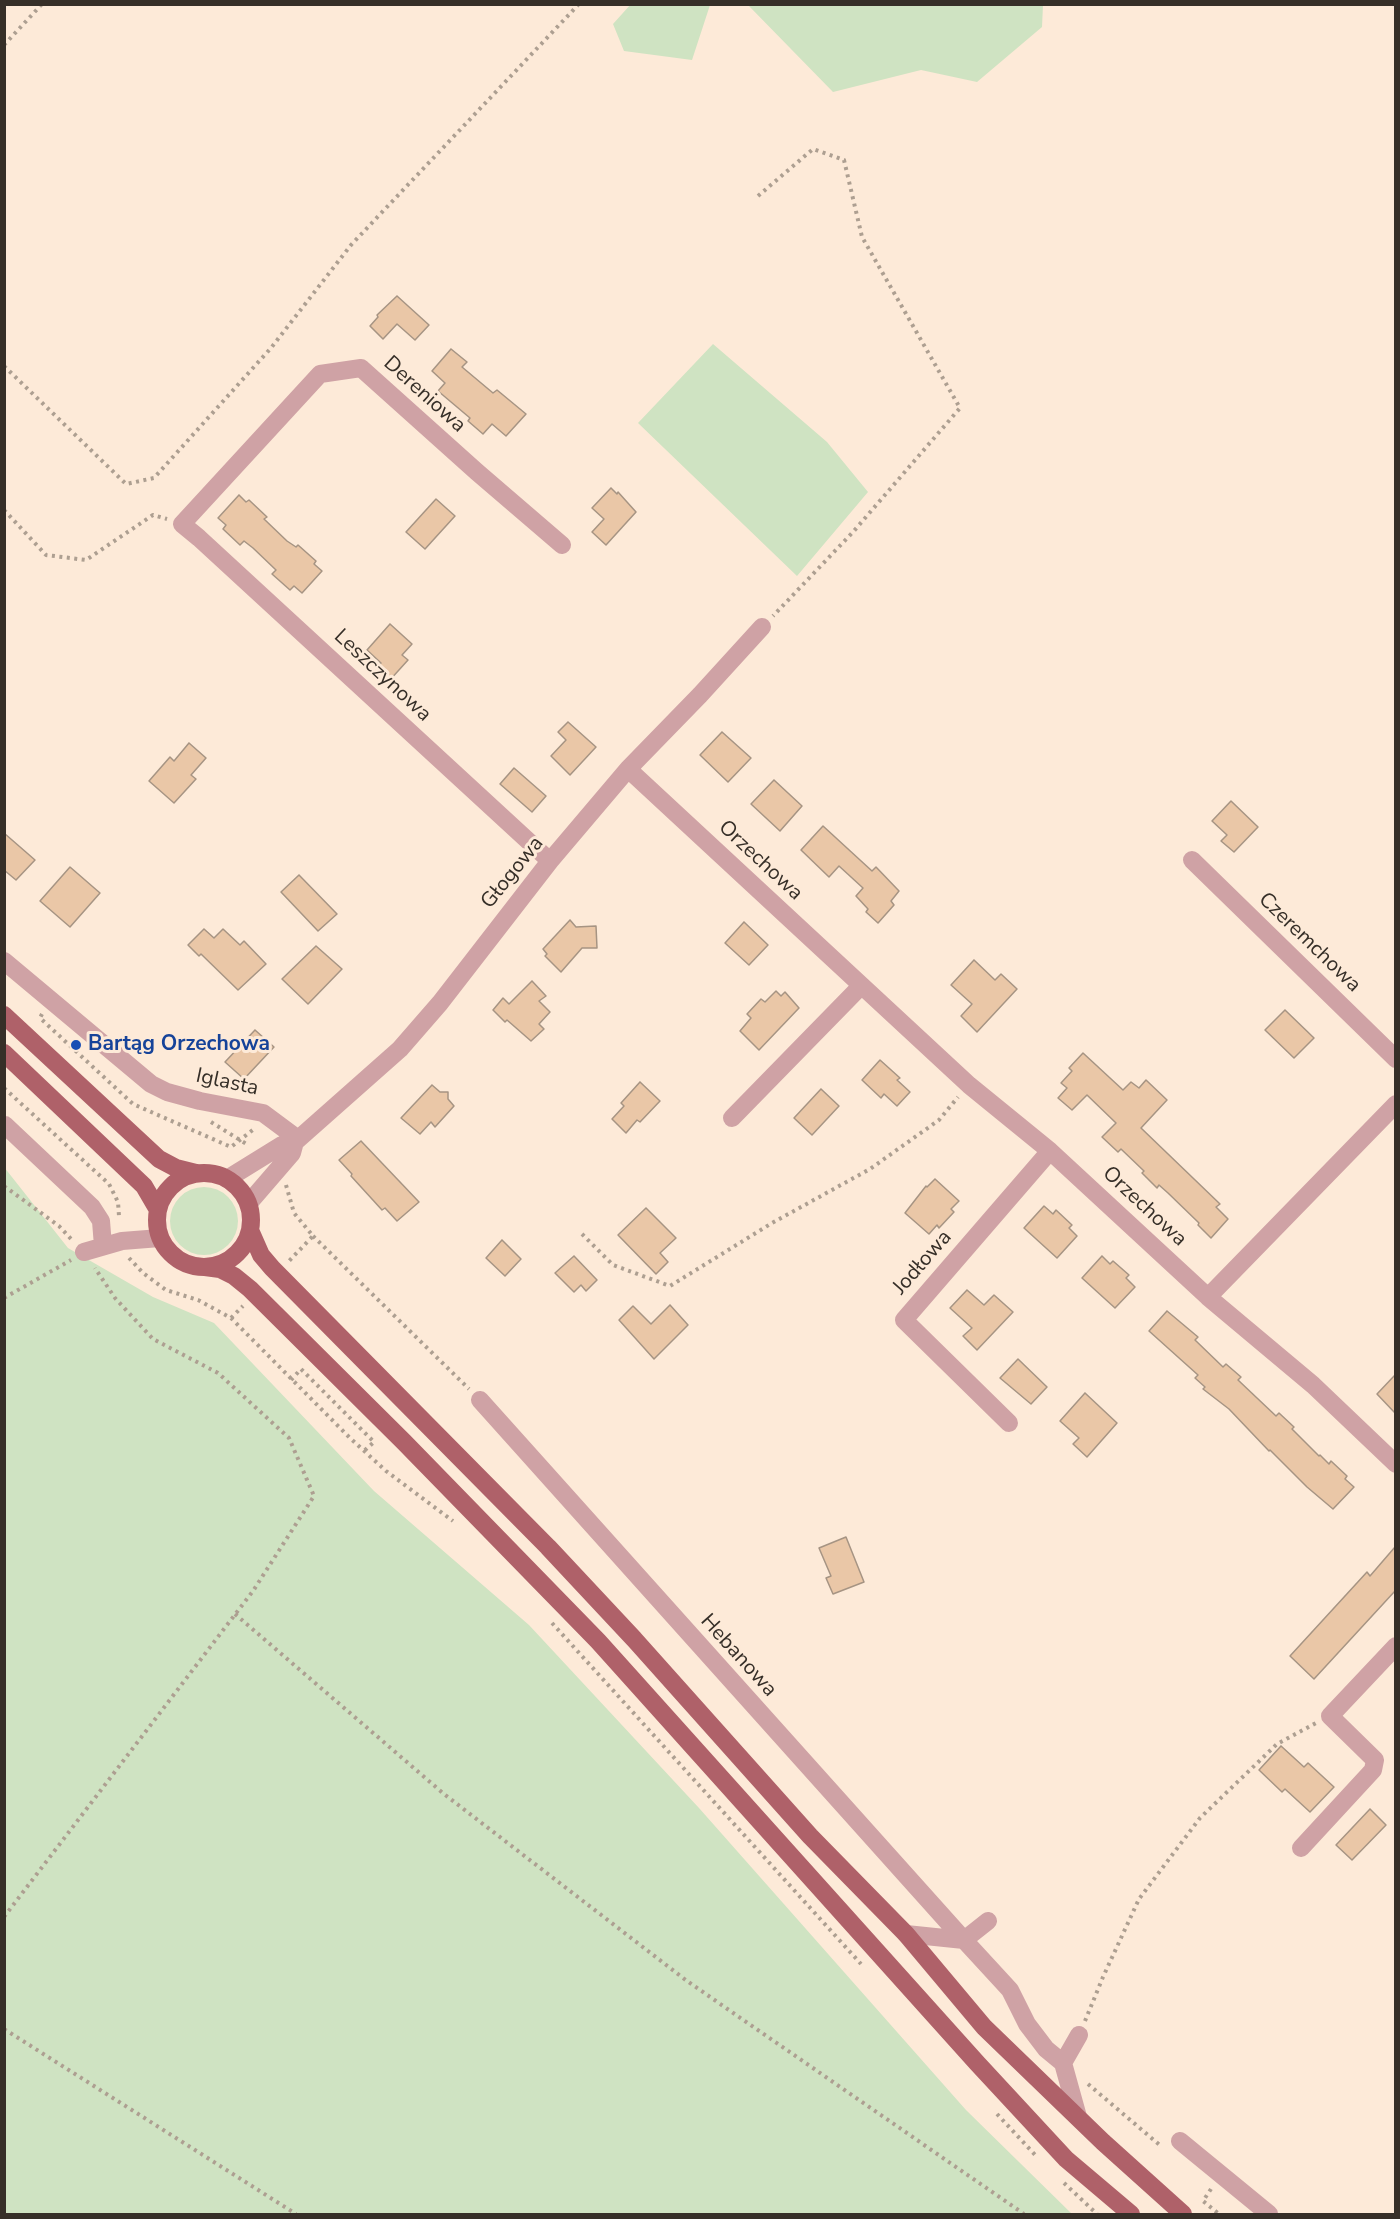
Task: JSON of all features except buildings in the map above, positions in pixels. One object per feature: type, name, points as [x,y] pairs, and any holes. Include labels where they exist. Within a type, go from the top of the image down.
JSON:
[{"type":"main road","points":[[4,1015],[159,1159],[176,1168],[196,1173],[212,1173],[227,1179],[240,1190],[248,1204],[251,1217],[246,1242],[228,1260],[205,1267]]},
{"type":"main road","points":[[4,1053],[144,1186],[158,1210]]},
{"type":"main road","points":[[196,1173],[171,1186],[158,1210],[160,1238],[168,1250],[178,1259],[191,1265],[219,1269],[234,1276],[256,1294],[404,1442],[598,1641],[977,2063],[1066,2158],[1131,2214]]},
{"type":"main road","points":[[250,1230],[261,1255],[548,1547],[634,1639],[810,1836],[906,1934],[984,2027],[1183,2214]]},
{"type":"street","name":"Dereniowa","points":[[182,524],[320,374],[361,368],[562,545]]},
{"type":"street","name":"Leszczynowa","points":[[182,524],[550,861]]},
{"type":"street","name":"Głogowa","points":[[227,1179],[282,1145],[296,1141],[400,1049],[440,1003],[550,861],[628,769],[762,627]]},
{"type":"street","name":"Orzechowa","points":[[628,769],[969,1085],[1050,1151],[1208,1297],[1313,1385],[1395,1464]]},
{"type":"street","name":"Czeremchowa","points":[[1191,860],[1395,1059]]},
{"type":"street","name":"Iglasta","points":[[4,962],[151,1084],[167,1092],[200,1101],[263,1113],[296,1141]]},
{"type":"street","points":[[732,1118],[861,986]]},
{"type":"street","points":[[1208,1297],[1395,1104]]},
{"type":"street","points":[[5,1125],[92,1207],[101,1221],[103,1246]]},
{"type":"street","name":"Głogowa","points":[[248,1204],[292,1153],[296,1141]]},
{"type":"street","name":"Jodłowa","points":[[1009,1423],[904,1320],[1050,1151]]},
{"type":"street","points":[[84,1252],[122,1241],[160,1238]]},
{"type":"street","name":"Hebanowa","points":[[480,1400],[1010,1990],[1027,2024],[1046,2049],[1062,2063]]},
{"type":"street","points":[[1301,1848],[1373,1770],[1375,1760],[1330,1716],[1395,1646]]},
{"type":"street","points":[[906,1934],[964,1941],[988,1921]]},
{"type":"street","points":[[1078,2117],[1062,2063],[1079,2036]]},
{"type":"street","points":[[1174,2146],[1269,2214]]},
{"type":"path","points":[[4,45],[42,4]]},
{"type":"path","points":[[4,366],[126,484],[154,478],[272,348],[351,245],[579,4]]},
{"type":"path","points":[[758,196],[813,149],[844,160],[862,237],[960,408],[853,532],[762,627]]},
{"type":"path","points":[[4,510],[46,555],[86,560],[153,515],[182,524]]},
{"type":"path","points":[[582,1234],[613,1265],[670,1286],[772,1223],[870,1169],[939,1120],[969,1085]]},
{"type":"path","points":[[4,1088],[108,1184],[118,1202],[122,1241],[129,1259],[142,1274],[166,1290],[198,1300],[231,1318],[364,1451],[386,1471],[455,1522]]},
{"type":"path","points":[[264,1156],[240,1140],[269,1117]]},
{"type":"path","points":[[275,1172],[286,1185],[294,1213],[313,1236],[480,1400]]},
{"type":"path","points":[[4,1186],[59,1226],[84,1252],[115,1298],[153,1339],[218,1373],[289,1438],[314,1496],[253,1591],[4,1917]]},
{"type":"path","points":[[278,1273],[313,1236]]},
{"type":"path","points":[[4,1298],[84,1252]]},
{"type":"path","points":[[231,1318],[256,1294]]},
{"type":"path","points":[[291,1380],[301,1370],[374,1442],[364,1451]]},
{"type":"path","points":[[235,1614],[444,1794],[687,1981],[1024,2214]]},
{"type":"path","points":[[550,1621],[862,1966]]},
{"type":"path","points":[[1079,2036],[1139,1899],[1200,1818],[1277,1744],[1330,1716]]},
{"type":"path","points":[[4,2029],[296,2214]]},
{"type":"path","points":[[1086,2083],[1174,2146]]},
{"type":"path","points":[[996,2114],[1044,2164]]},
{"type":"path","points":[[1060,2179],[1097,2214]]},
{"type":"path","points":[[1219,2214],[1203,2201],[1211,2188],[1220,2194]]},
{"type":"green space","points":[[631,4],[710,5],[692,60],[624,51],[613,24]]},
{"type":"green space","points":[[748,5],[1043,5],[1042,27],[977,82],[921,70],[833,92]]},
{"type":"green space","points":[[713,344],[827,442],[868,492],[797,576],[638,423]]},
{"type":"green space","points":[[4,1167],[68,1248],[153,1297],[214,1323],[374,1491],[529,1625],[699,1808],[966,2110],[1072,2214],[5,2214]]},
{"type":"green space","points":[[204,1187],[217,1190],[228,1197],[235,1208],[238,1221],[235,1234],[228,1245],[217,1252],[204,1255],[191,1252],[180,1245],[173,1234],[170,1221],[173,1208],[180,1197],[191,1190]]},
{"type":"place","name":"Bartąg Orzechowa","points":[[76,1045]]}]
